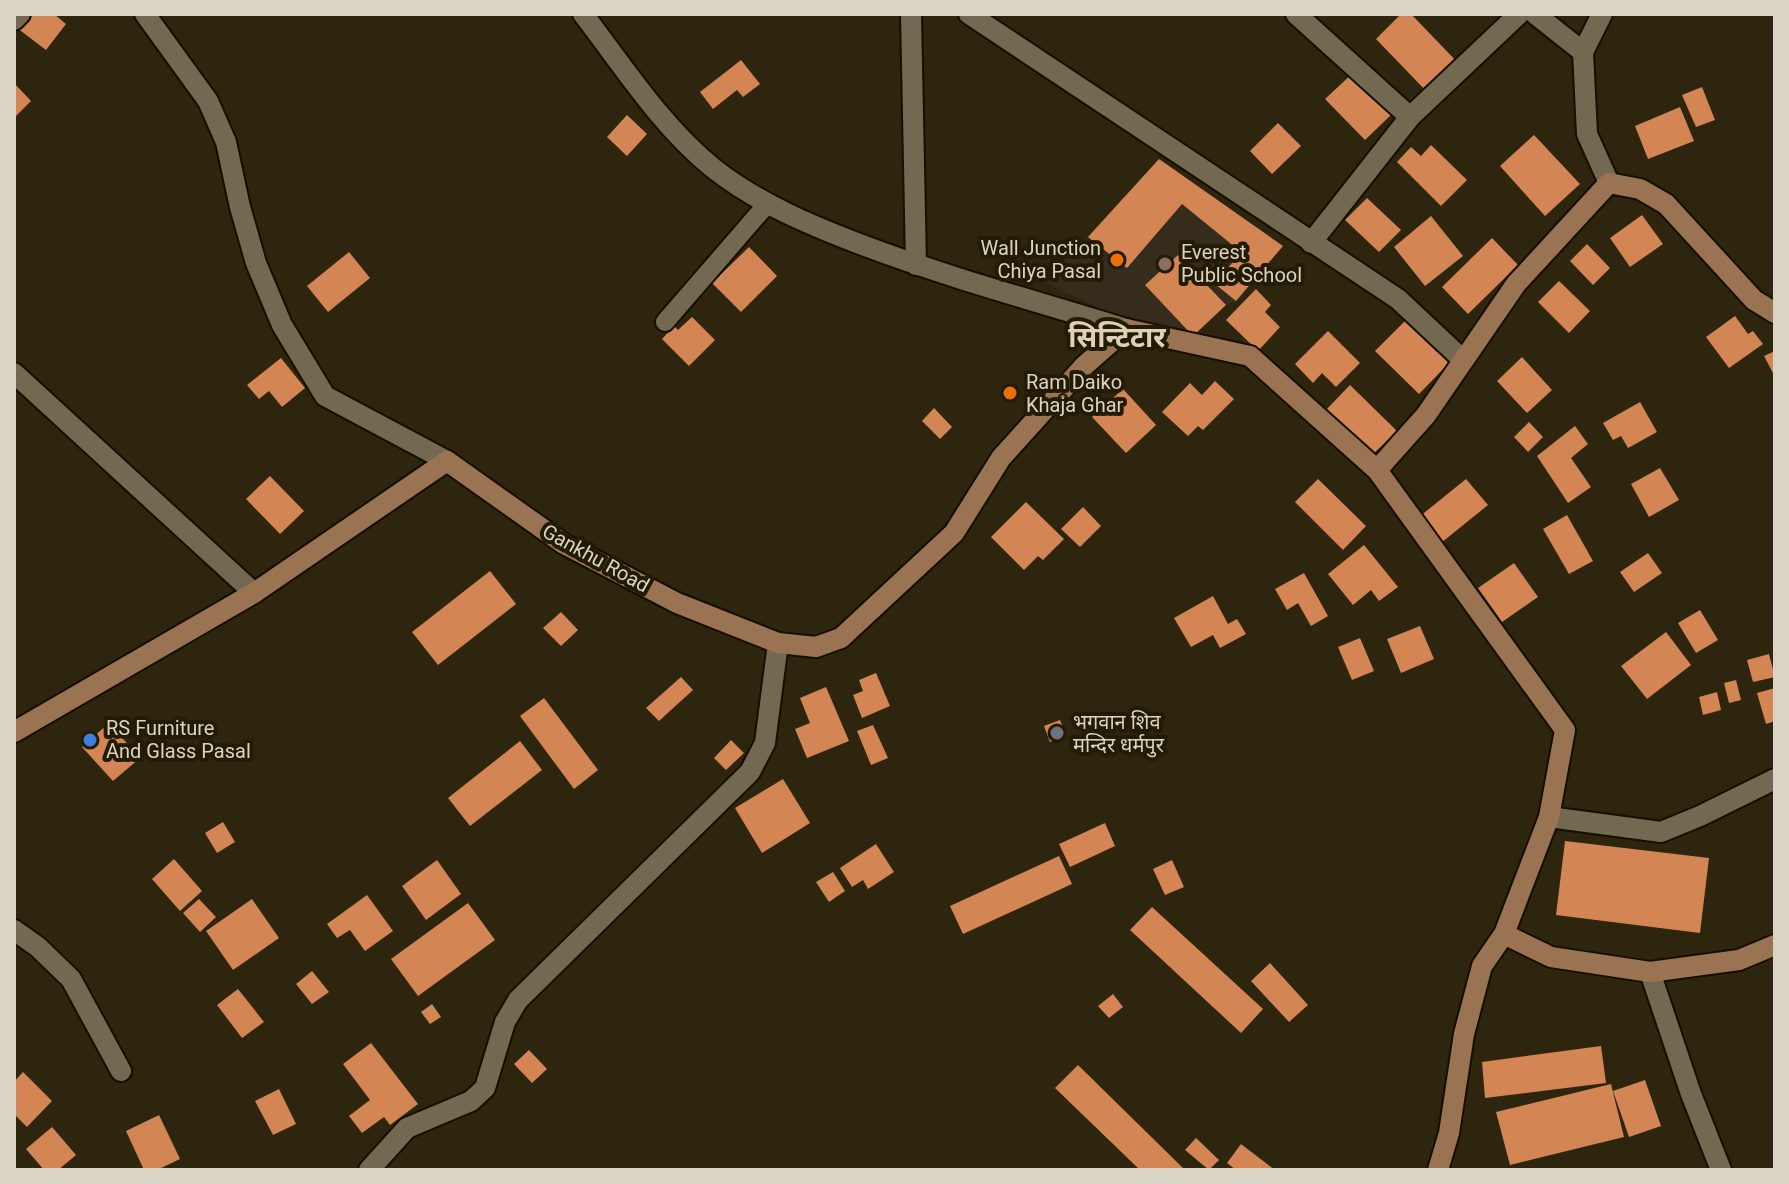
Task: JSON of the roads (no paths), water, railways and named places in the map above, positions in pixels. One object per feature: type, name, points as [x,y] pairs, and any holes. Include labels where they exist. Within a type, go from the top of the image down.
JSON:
[{"type":"main road","points":[[1377,470],[1426,415],[1516,284],[1609,183],[1640,189],[1666,204],[1754,300],[1775,313]]},
{"type":"main road","points":[[1126,329],[1250,356],[1377,470],[1565,730],[1549,817],[1504,934],[1482,966],[1464,1034],[1449,1133],[1438,1170]]},
{"type":"main road","name":"Gankhu Road","points":[[447,461],[564,544],[677,603],[778,643],[816,647],[841,638],[954,533],[1001,458],[1084,366],[1126,329]]},
{"type":"main road","points":[[14,732],[254,593],[447,461]]},
{"type":"main road","points":[[1504,934],[1551,957],[1650,972],[1739,960],[1775,945]]},
{"type":"street","points":[[14,20],[20,14]]},
{"type":"street","points":[[145,14],[208,101],[226,142],[256,263],[282,325],[325,396],[447,461]]},
{"type":"street","points":[[583,14],[659,114],[713,167],[768,203],[822,229],[916,265],[1126,329]]},
{"type":"street","points":[[911,14],[916,265]]},
{"type":"street","points":[[969,14],[1398,299],[1462,359]]},
{"type":"street","points":[[1296,14],[1410,117]]},
{"type":"street","points":[[1311,243],[1410,117],[1519,14]]},
{"type":"street","points":[[1535,14],[1583,52]]},
{"type":"street","points":[[1602,14],[1583,52],[1587,134],[1609,183]]},
{"type":"street","points":[[14,373],[254,593]]},
{"type":"street","points":[[369,1170],[407,1128],[471,1101],[485,1088],[505,1022],[518,1000],[750,772],[765,743],[778,643]]},
{"type":"street","points":[[1549,817],[1661,832],[1775,779]]},
{"type":"street","points":[[14,930],[38,947],[71,979],[121,1071]]},
{"type":"street","points":[[1650,972],[1691,1094],[1721,1170]]},
{"type":"lane","points":[[665,322],[768,203]]},
{"type":"place","name":"Wall Junction Chiya Pasal","points":[[1117,260]]},
{"type":"place","name":"Everest Public School","points":[[1165,264]]},
{"type":"place","name":"Ram Daiko Khaja Ghar","points":[[1010,393]]},
{"type":"place","name":"भगवान शिव मन्दिर धर्मपुर","points":[[1057,733]]},
{"type":"place","name":"RS Furniture And Glass Pasal","points":[[90,740]]},
{"type":"district","name":"सिन्टिटार","points":[[1117,337]]}]
